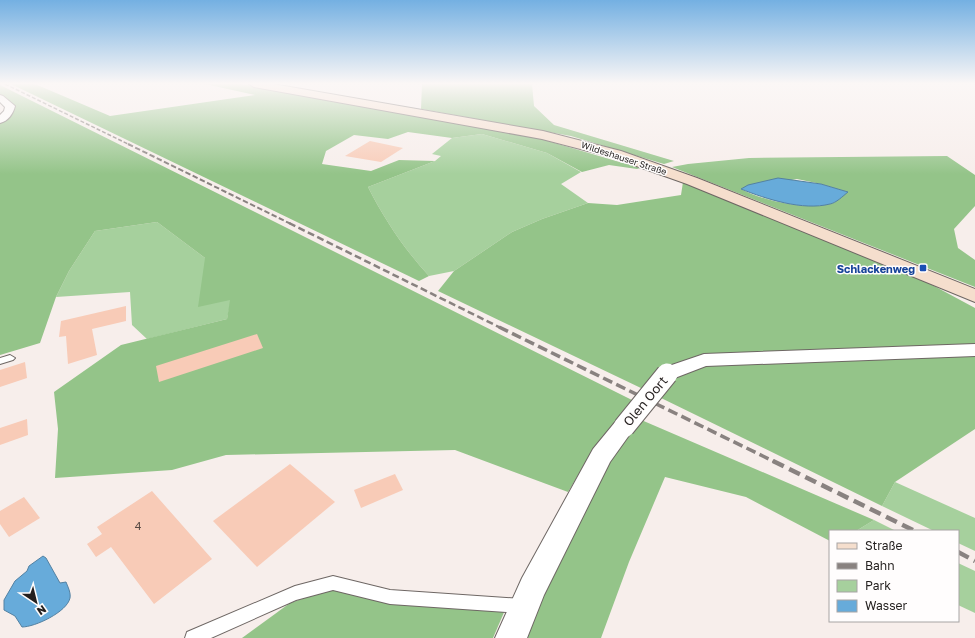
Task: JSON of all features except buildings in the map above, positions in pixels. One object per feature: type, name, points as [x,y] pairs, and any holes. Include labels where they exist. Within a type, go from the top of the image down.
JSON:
[{"type":"main road","name":"Wildeshauser Straße","points":[[423,114],[527,132],[604,150],[684,179],[975,296]]},
{"type":"street","name":"Olen Oort","points":[[511,638],[524,607],[600,456],[666,374],[704,360],[975,350]]},
{"type":"lane","points":[[0,361],[10,358]]},
{"type":"lane","points":[[193,638],[295,593],[333,582],[390,597],[524,607]]},
{"type":"green space","points":[[10,114],[58,114],[634,401],[592,452],[568,492],[455,450],[226,455],[172,470],[55,478],[58,429],[54,392],[121,345],[227,319],[230,300],[198,307],[205,258],[157,222],[95,231],[69,271],[56,297],[40,343],[0,355],[0,122]]},
{"type":"green space","points":[[73,114],[105,114],[110,116],[125,114],[410,114],[524,134],[640,168],[637,169],[609,165],[582,172],[547,153],[482,134],[452,138],[408,132],[388,139],[354,135],[326,151],[322,164],[371,171],[399,160],[435,161],[368,187],[396,234],[429,276],[419,281]]},
{"type":"green space","points":[[448,114],[542,114],[554,125],[674,161],[664,164],[571,136]]},
{"type":"green space","points":[[482,134],[547,153],[581,172],[561,184],[588,203],[542,219],[512,232],[454,271],[429,276],[396,234],[368,187],[435,161],[441,156],[432,154],[452,138]]},
{"type":"green space","points":[[947,156],[975,175],[975,206],[954,229],[958,248],[975,260],[975,287],[672,167],[749,158]],"holes":[[[797,179],[821,184],[847,192],[837,201],[832,203],[820,206],[808,206],[772,201],[741,189]]]},
{"type":"green space","points":[[683,182],[923,280],[975,308],[975,345],[700,356],[643,389],[438,291],[454,271],[512,232],[542,219],[588,203],[617,205],[681,195]]},
{"type":"green space","points":[[157,222],[205,258],[231,300],[227,319],[147,339],[132,325],[130,292],[56,297],[69,271],[95,231]]},
{"type":"green space","points":[[975,355],[975,429],[895,482],[882,506],[659,397],[671,379],[708,365]]},
{"type":"green space","points":[[639,419],[874,520],[858,530],[829,530],[829,540],[746,497],[665,477],[629,562],[601,638],[524,638],[587,495]]},
{"type":"green space","points":[[895,482],[975,518],[975,551],[959,543],[959,530],[932,530],[882,506]]},
{"type":"green space","points":[[874,520],[894,530],[858,530]]},
{"type":"green space","points":[[959,563],[975,571],[975,613],[959,605]]},
{"type":"green space","points":[[334,588],[505,610],[493,638],[242,638],[290,603]]},
{"type":"water","points":[[778,178],[821,184],[848,192],[832,203],[819,206],[808,206],[773,200],[741,189],[748,185]]},
{"type":"water","points":[[43,556],[46,558],[60,583],[66,582],[70,592],[70,598],[68,603],[63,608],[50,618],[42,622],[22,627],[15,616],[4,610],[4,600],[15,581],[27,571],[29,566]]},
{"type":"railway","points":[[66,114],[130,145]]},
{"type":"railway","points":[[128,144],[291,224]]},
{"type":"railway","points":[[289,223],[501,328]]},
{"type":"railway","points":[[499,327],[775,462]]},
{"type":"railway","points":[[773,461],[913,530]]},
{"type":"railway","points":[[959,553],[975,561]]},
{"type":"place","name":"Schlackenweg","points":[[923,268]]}]
